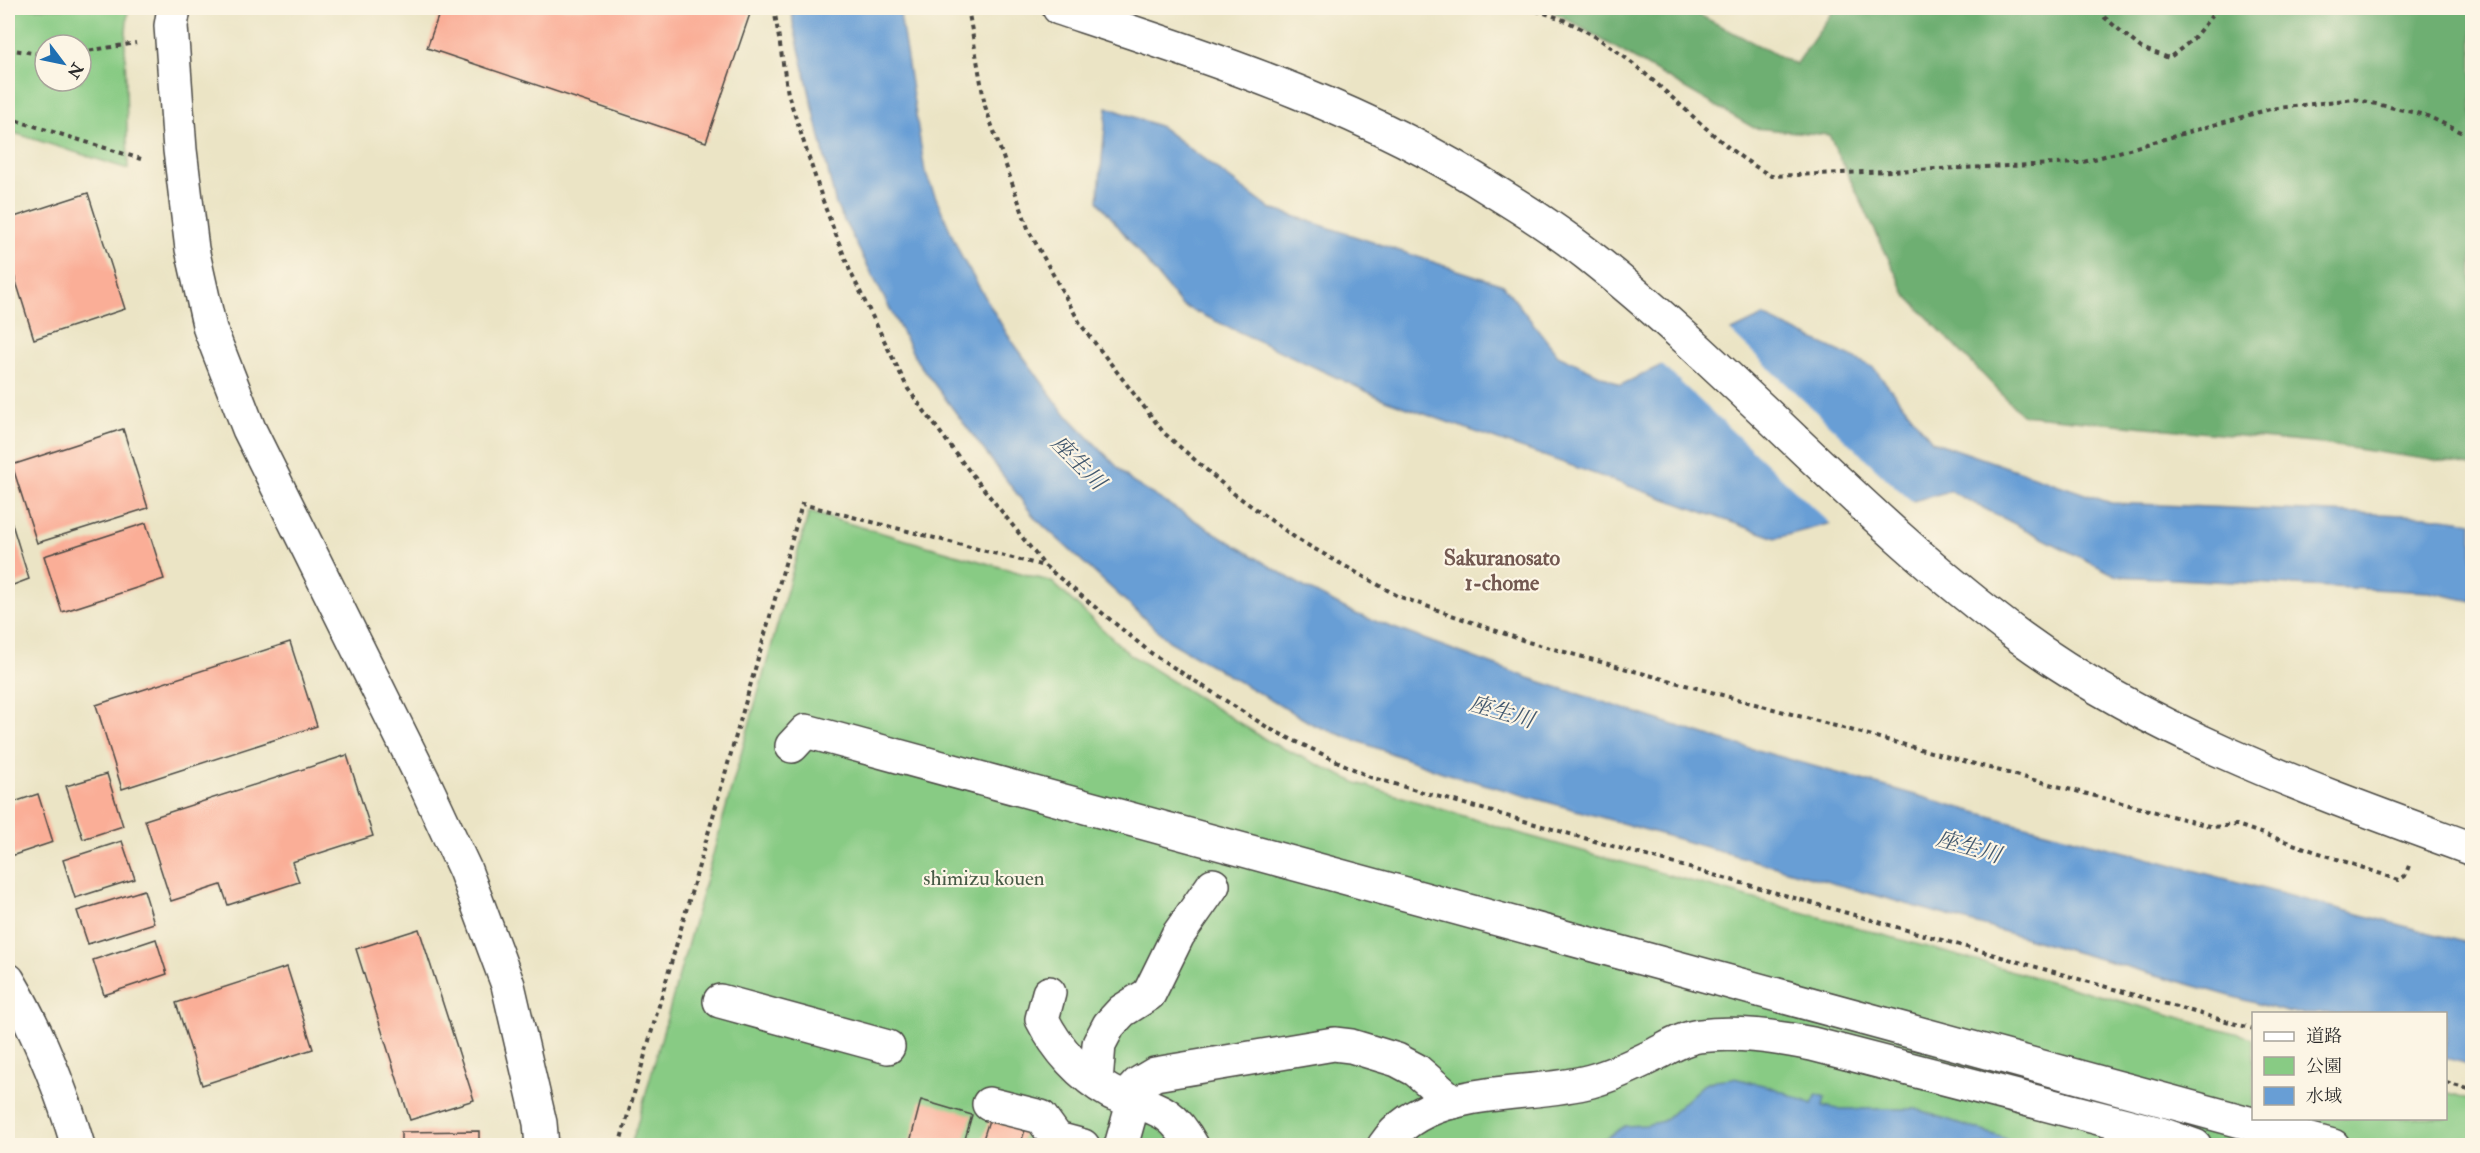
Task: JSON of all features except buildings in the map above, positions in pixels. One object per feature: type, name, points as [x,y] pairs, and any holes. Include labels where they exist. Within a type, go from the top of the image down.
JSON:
[{"type":"street","points":[[174,8],[171,26],[180,150],[192,249],[210,329],[249,429],[425,784],[465,870],[508,985],[540,1123],[542,1146]]},
{"type":"street","points":[[1059,8],[1274,81],[1346,111],[1421,148],[1496,191],[1584,252],[1646,303],[1912,550],[2018,636],[2073,673],[2132,708],[2239,758],[2472,849]]},
{"type":"street","points":[[792,746],[806,730],[2333,1146]]},
{"type":"street","points":[[1096,1082],[1099,1044],[1109,1025],[1122,1011],[1149,994],[1179,935],[1213,885]]},
{"type":"street","points":[[8,980],[25,1009],[67,1108],[78,1146]]},
{"type":"street","points":[[1049,993],[1042,1019],[1063,1053],[1082,1072],[1112,1093],[1170,1116],[1181,1126],[1192,1146]]},
{"type":"street","points":[[720,1001],[888,1047]]},
{"type":"street","points":[[1384,1146],[1409,1122],[1432,1108],[1453,1102],[1589,1082],[1696,1036],[1722,1033],[1785,1038],[1812,1044],[2161,1134],[2195,1146]]},
{"type":"street","points":[[1121,1146],[1130,1099],[1138,1084],[1155,1074],[1334,1044],[1370,1051],[1397,1060],[1430,1081],[1453,1102]]},
{"type":"street","points":[[989,1104],[1041,1117],[1065,1143]]},
{"type":"path","points":[[774,8],[788,94],[825,207],[850,271],[908,389],[1045,566],[1151,653],[1270,729],[1370,777],[2252,1029]]},
{"type":"path","points":[[968,8],[985,106],[1029,231],[1081,325],[1164,433],[1233,493],[1297,539],[1398,596],[1528,642],[2213,827],[2237,825],[2399,880],[2405,876],[2422,831]]},
{"type":"path","points":[[1518,8],[1533,9],[1588,32],[1644,72],[1733,152],[1771,176],[2080,163],[2270,109],[2354,99],[2425,115],[2472,137]]},
{"type":"path","points":[[2104,17],[2141,48],[2169,58],[2192,40],[2218,8]]},
{"type":"path","points":[[93,50],[136,43]]},
{"type":"path","points":[[8,50],[33,53]]},
{"type":"path","points":[[8,118],[141,159]]},
{"type":"path","points":[[2447,1084],[2472,1090]]},
{"type":"green space","points":[[8,8],[128,8],[125,45],[128,169],[8,131]]},
{"type":"green space","points":[[1547,8],[1686,8],[1796,65],[1835,8],[2472,8],[2472,466],[2322,444],[2022,415],[1906,295],[1829,135],[1754,128]]},
{"type":"green space","name":"shimizu kouen","points":[[809,512],[1052,582],[1129,654],[1268,741],[1357,783],[1525,835],[2252,1038],[2252,1120],[2447,1120],[2447,1092],[2472,1100],[2472,1146],[631,1146]]},
{"type":"water","name":"座生川","points":[[792,8],[899,8],[925,172],[962,258],[1007,334],[1062,410],[1132,482],[1304,587],[1356,614],[1529,678],[1714,738],[2007,821],[2472,944],[2472,1065],[2447,1058],[2447,1012],[2286,1012],[1442,772],[1314,725],[1169,641],[1035,518],[917,361],[836,205],[793,23]]},
{"type":"water","points":[[1107,107],[1161,127],[1269,208],[1503,285],[1558,355],[1621,385],[1763,316],[1873,367],[1932,441],[2111,503],[2428,516],[2472,522],[2472,601],[2429,592],[2117,576],[1950,491],[1776,538],[1385,400],[1181,305],[1098,201]]},
{"type":"water","points":[[1734,1078],[1771,1087],[1812,1104],[1817,1094],[1825,1097],[1823,1106],[1838,1109],[1916,1109],[2025,1145],[1586,1145],[1606,1138],[1625,1126],[1663,1121],[1703,1085],[1715,1080]]},
{"type":"water","points":[[1485,1139],[1523,1145],[1451,1145]]},
{"type":"pier","points":[[1728,329],[1915,504],[1833,526],[1660,363]]},
{"type":"district","name":"Sakuranosato 1-chome","points":[[1502,570]]}]
